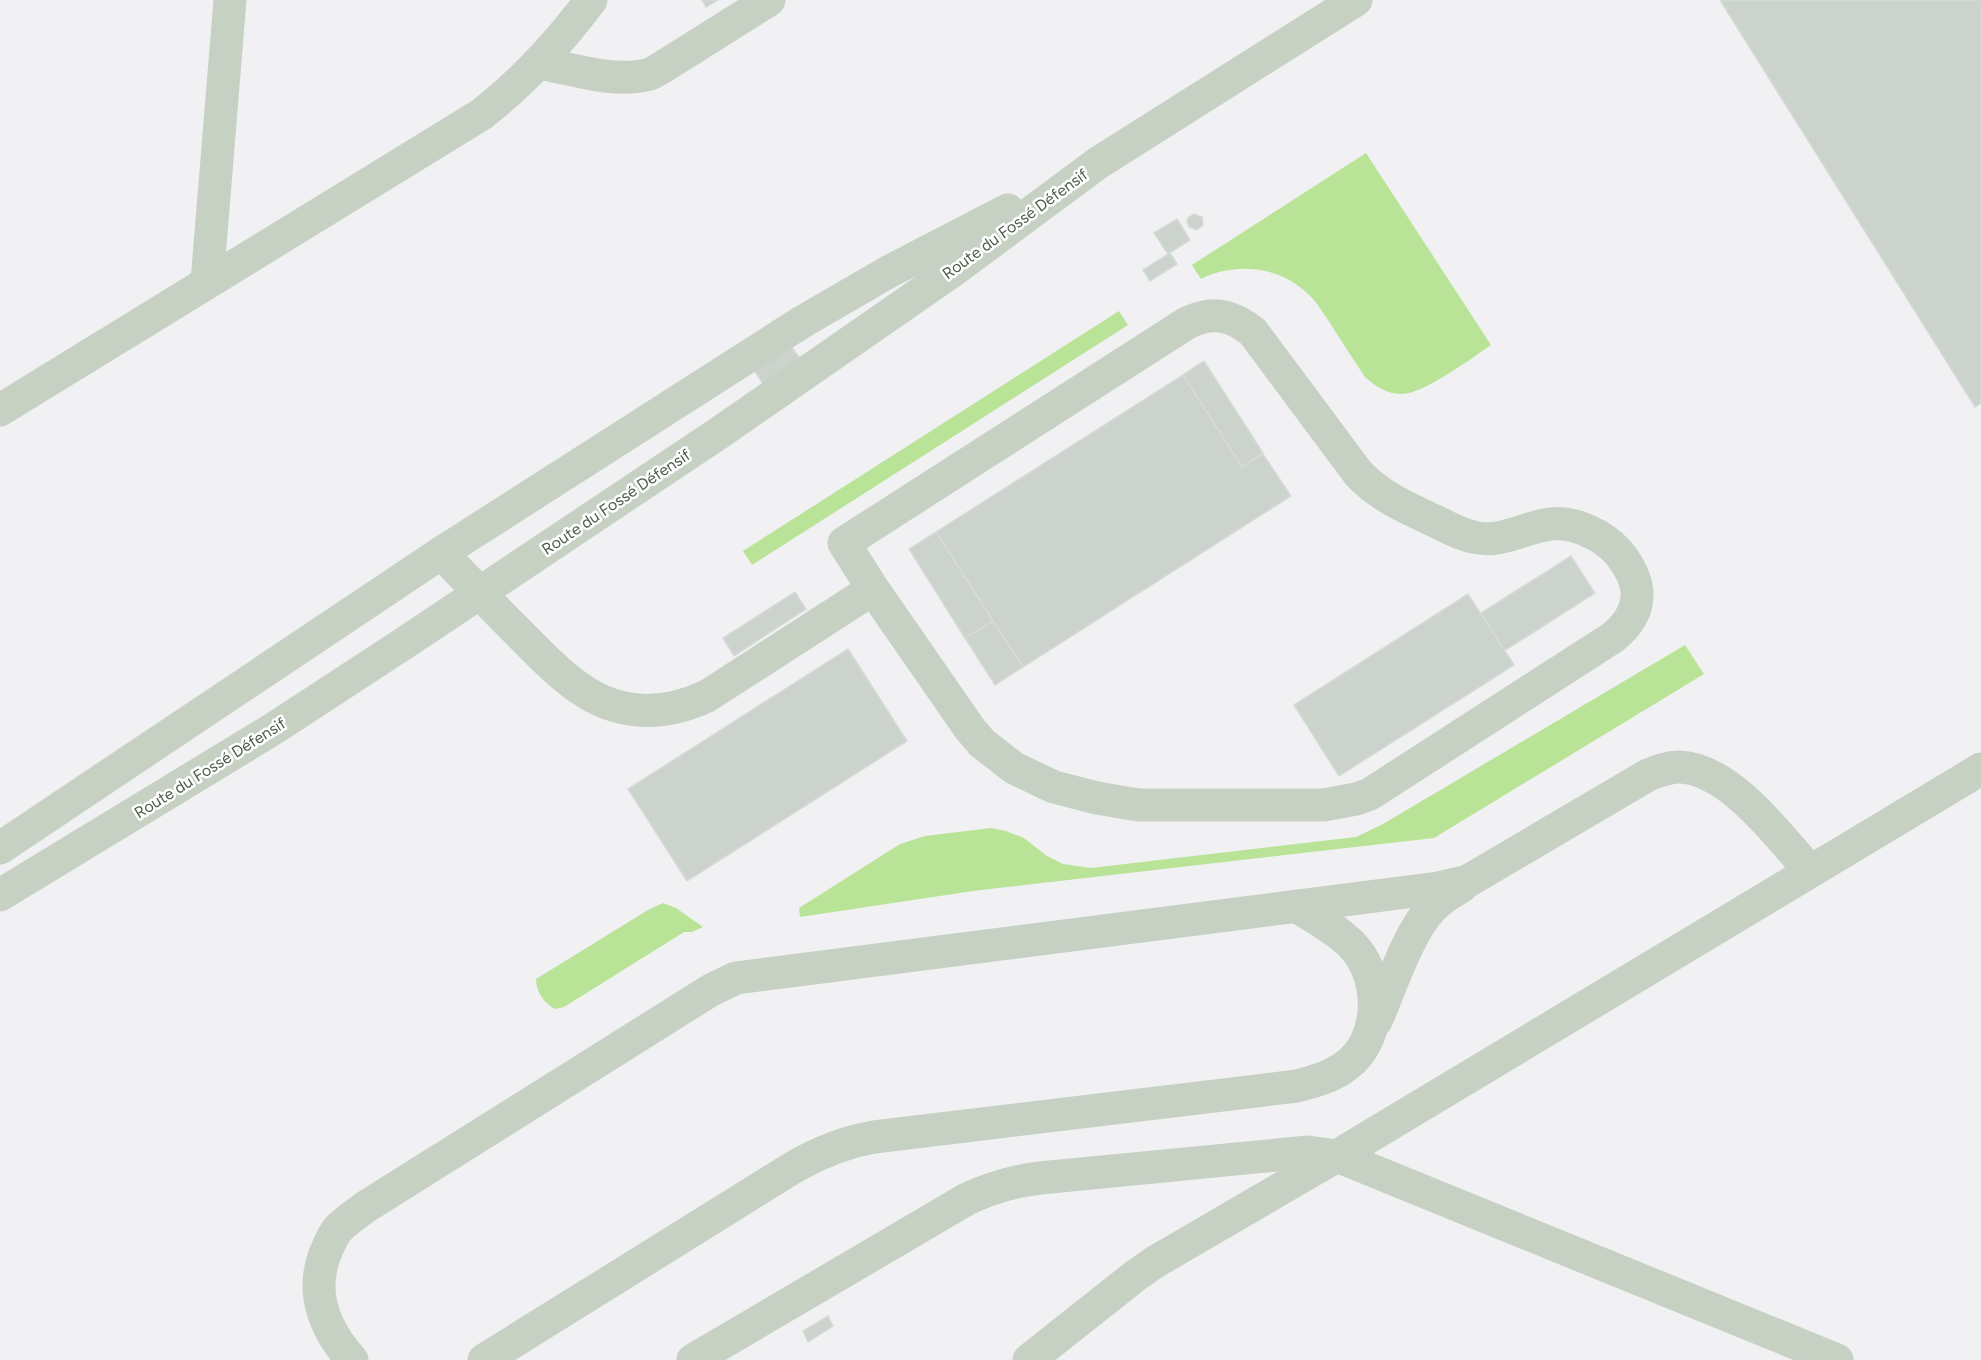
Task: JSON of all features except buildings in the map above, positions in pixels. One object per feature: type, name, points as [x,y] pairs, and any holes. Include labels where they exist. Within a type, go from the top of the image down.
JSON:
[{"type":"street","points":[[207,282],[230,0]]},
{"type":"street","points":[[0,410],[465,125],[500,100],[539,63],[560,41],[591,0]]},
{"type":"street","points":[[539,63],[609,76],[651,73],[769,0]]},
{"type":"street","points":[[1098,163],[1356,0]]},
{"type":"street","name":"Route du Fossé Défensif","points":[[0,849],[441,553],[828,306],[890,271],[1098,163]]},
{"type":"street","name":"Route du Fossé Défensif","points":[[0,895],[273,729],[480,593],[719,433],[951,272],[1098,163]]},
{"type":"street","points":[[1210,315],[1232,319],[1244,324],[1253,332],[1358,473],[1367,483],[1392,501],[1476,538],[1488,539],[1504,536],[1544,524],[1555,523],[1581,527],[1610,543],[1620,554],[1634,579],[1637,592],[1635,607],[1630,619],[1624,629],[1612,638],[1370,794],[1324,806],[1150,805],[1118,802],[1054,787],[1014,768],[970,729],[873,589],[844,543],[1187,323],[1210,315]]},
{"type":"street","points":[[441,553],[540,654],[582,690],[610,705],[642,710],[691,704],[707,696],[873,589]]},
{"type":"street","points":[[484,1360],[794,1167],[833,1147],[874,1137],[1297,1086],[1332,1075],[1349,1064],[1371,1034],[1412,937],[1431,909],[1468,881],[1629,785],[1666,769],[1680,767],[1712,776],[1729,787],[1758,813],[1810,871]]},
{"type":"street","points":[[1029,1360],[1155,1262],[1337,1156],[1981,769]]},
{"type":"street","points":[[352,1360],[340,1346],[326,1321],[319,1292],[323,1259],[337,1230],[377,1199],[724,982],[751,975],[1438,888],[1468,881]]},
{"type":"street","points":[[1296,906],[1342,936],[1354,946],[1363,960],[1374,994],[1371,1034]]},
{"type":"street","points":[[693,1360],[967,1198],[993,1188],[1019,1180],[1308,1152],[1337,1156],[1837,1360]]},
{"type":"shaded area","points":[[1366,153],[1491,345],[1434,382],[1402,394],[1382,389],[1365,377],[1317,304],[1297,285],[1284,277],[1271,272],[1242,269],[1228,270],[1201,279],[1192,265]]},
{"type":"shaded area","points":[[1119,311],[1128,325],[752,565],[743,551]]},
{"type":"shaded area","points":[[1685,645],[1704,674],[1434,838],[973,891],[800,917],[799,908],[900,844],[925,836],[991,828],[1024,838],[1047,856],[1063,864],[1091,868],[1356,837],[1383,824]]},
{"type":"shaded area","points":[[663,903],[676,908],[703,927],[692,932],[684,932],[564,1007],[555,1009],[547,1004],[539,993],[536,979]]}]
